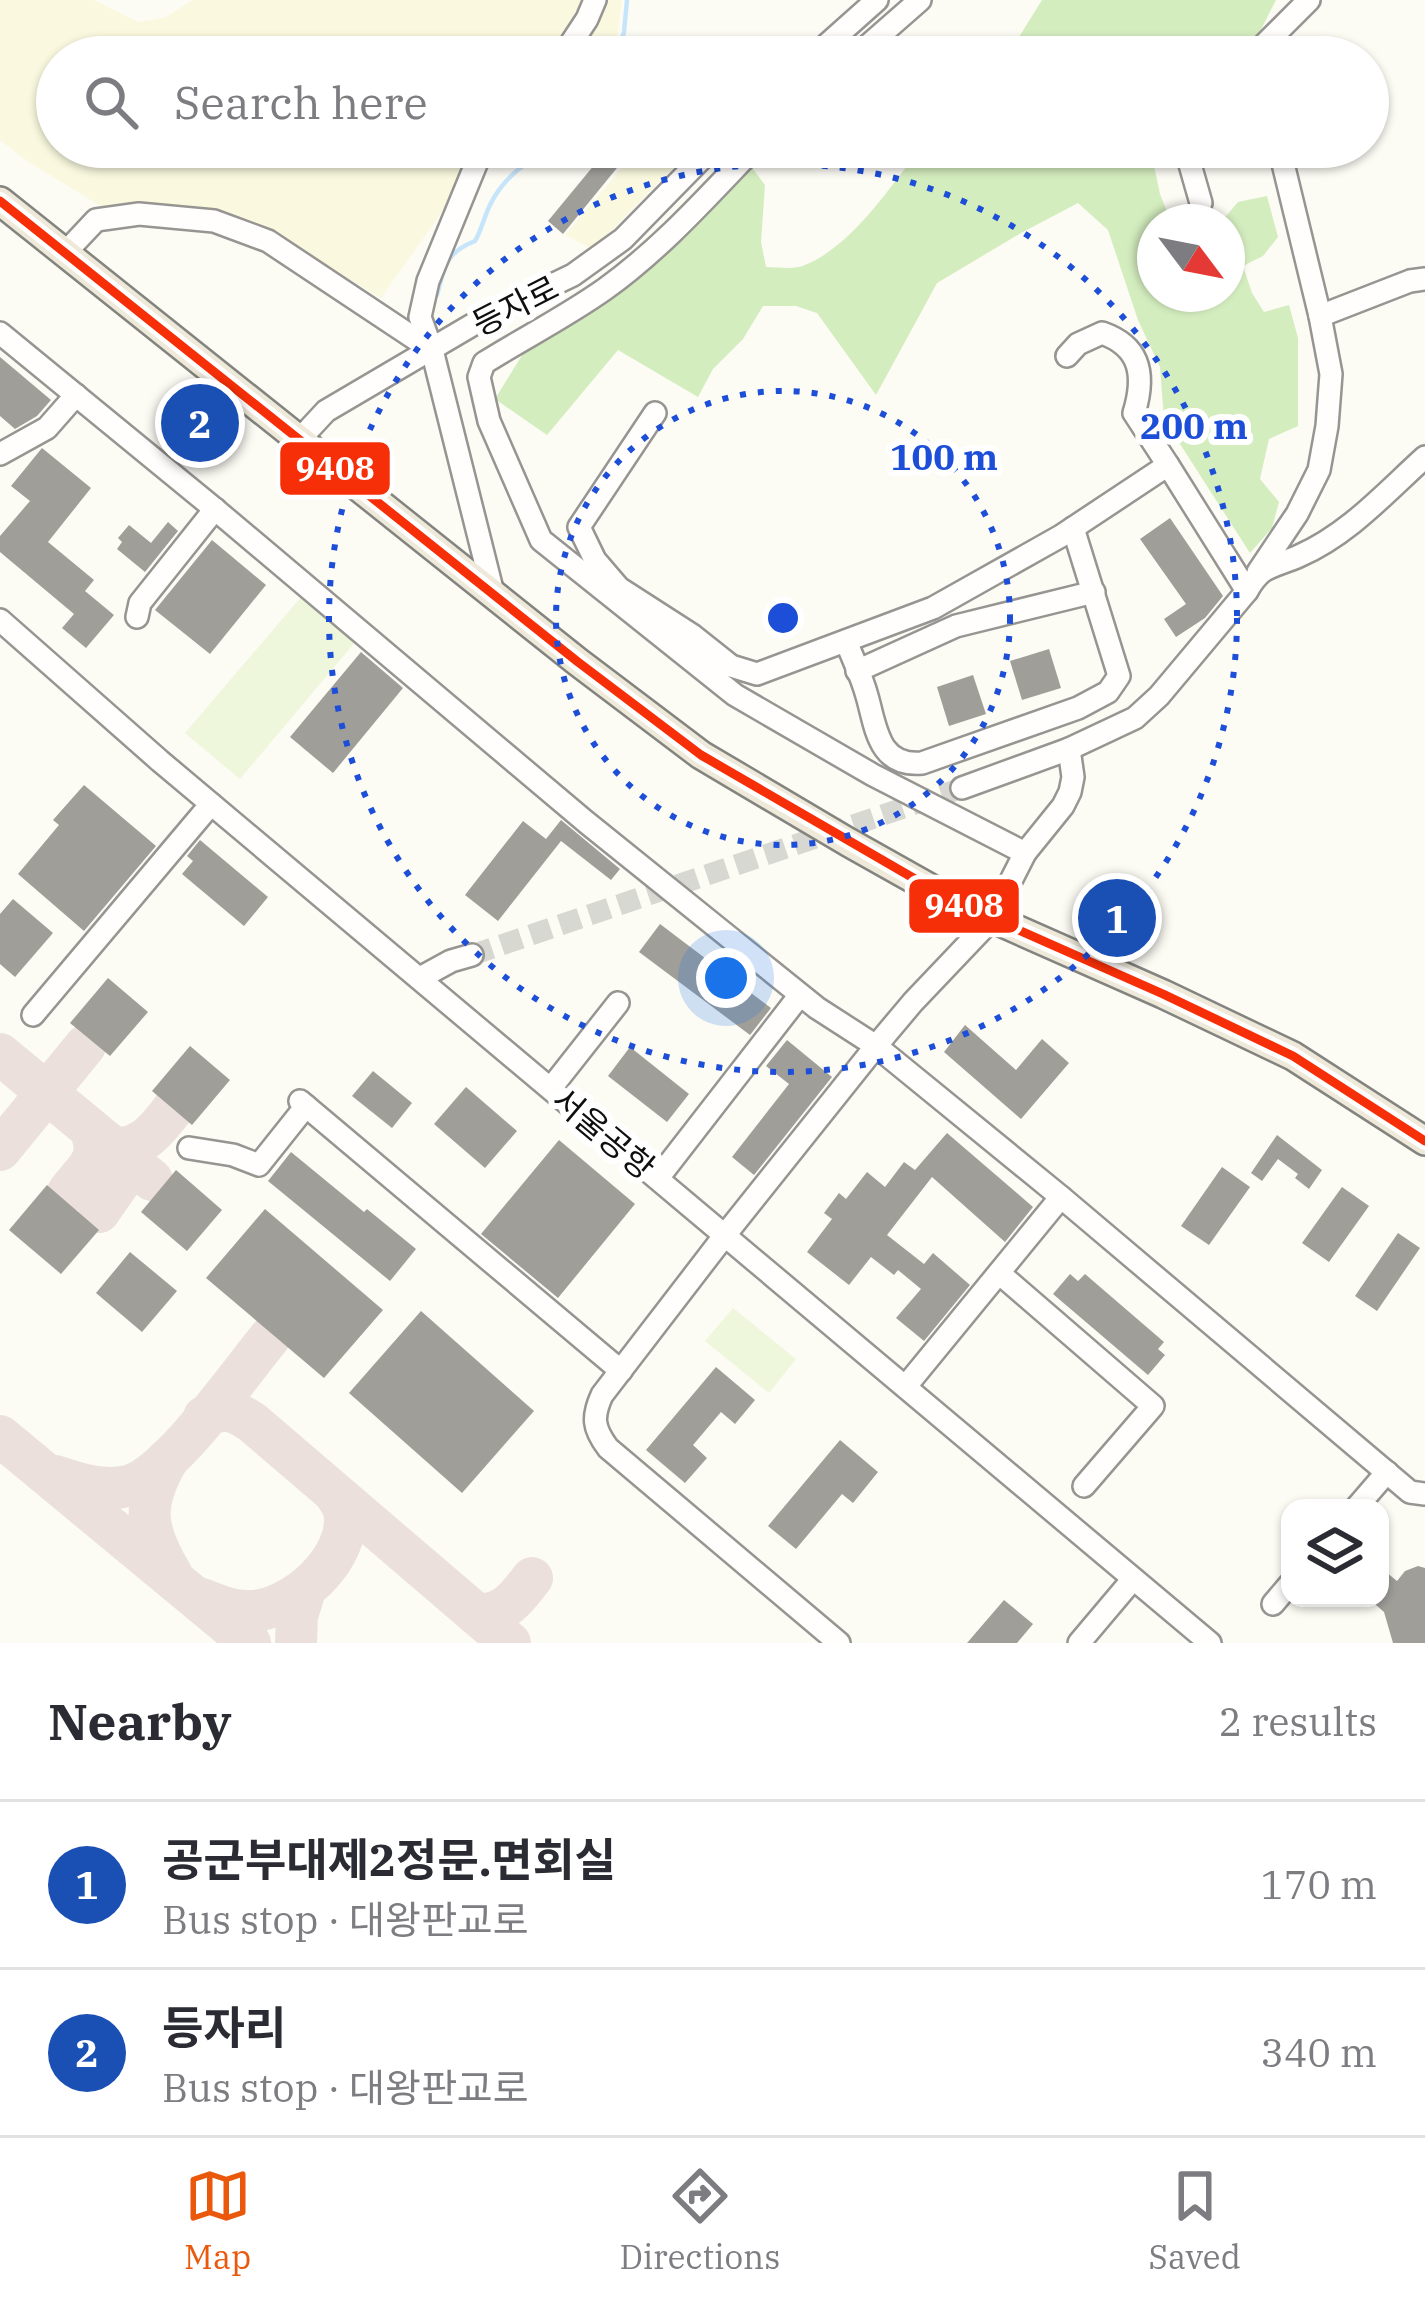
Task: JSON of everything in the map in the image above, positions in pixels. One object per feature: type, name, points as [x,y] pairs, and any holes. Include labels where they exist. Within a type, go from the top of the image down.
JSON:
[{"type":"main road","points":[[0,201],[701,755],[991,920],[1293,1056],[1425,1141]]},
{"type":"street","points":[[576,36],[595,0]]},
{"type":"street","points":[[837,36],[877,0]]},
{"type":"street","points":[[878,36],[920,0]]},
{"type":"street","points":[[1273,36],[1309,0]]},
{"type":"street","points":[[474,168],[428,281],[419,317],[432,350],[493,593]]},
{"type":"street","name":"등자로","points":[[300,439],[326,411],[484,318],[573,275],[623,239],[692,168]]},
{"type":"street","points":[[735,168],[687,218],[601,292],[484,363],[478,377],[490,421],[541,540],[735,695],[872,776],[1025,853]]},
{"type":"street","points":[[1191,168],[1201,203]]},
{"type":"street","points":[[962,788],[1069,749],[1135,718],[1159,696],[1252,582],[1297,514],[1319,470],[1331,374],[1284,168]]},
{"type":"street","points":[[65,253],[96,220],[139,214],[214,221],[268,241],[432,350]]},
{"type":"street","points":[[1320,316],[1425,279]]},
{"type":"street","points":[[0,333],[586,822],[800,995],[876,1046],[1420,1498]]},
{"type":"street","points":[[1067,356],[1078,344],[1102,333],[1130,352],[1141,369],[1141,393],[1134,413],[1252,582]]},
{"type":"street","points":[[0,454],[47,428],[76,395]]},
{"type":"street","points":[[655,413],[579,527],[595,560],[619,588],[692,634],[731,666],[757,674],[933,608],[1015,564],[1168,465]]},
{"type":"street","points":[[1252,582],[1354,524],[1425,457]]},
{"type":"street","points":[[137,616],[140,603],[215,509]]},
{"type":"street","points":[[846,641],[867,696],[874,731],[892,756],[908,764],[1078,708],[1108,692],[1119,676],[1073,528]]},
{"type":"street","points":[[857,670],[956,626],[1094,592]]},
{"type":"street","name":"서울공항","points":[[0,620],[108,717],[1210,1643]]},
{"type":"street","points":[[839,1643],[608,1448],[596,1432],[593,1415],[602,1395],[725,1234],[876,1046],[991,920],[1025,853],[1070,792],[1069,749]]},
{"type":"street","points":[[33,1015],[211,804]]},
{"type":"street","points":[[420,979],[472,955]]},
{"type":"street","points":[[658,1178],[800,995]]},
{"type":"street","points":[[551,1088],[618,1003]]},
{"type":"street","points":[[189,1148],[259,1165],[303,1104],[621,1371]]},
{"type":"street","points":[[906,1386],[1061,1197]]},
{"type":"street","points":[[999,1273],[1153,1406],[1084,1486]]},
{"type":"street","points":[[1364,1499],[1387,1472]]},
{"type":"street","points":[[1078,1643],[1133,1579]]},
{"type":"street","points":[[1273,1604],[1281,1595]]},
{"type":"green space","points":[[0,0],[94,0],[138,22],[164,18],[193,0],[587,0],[571,36],[36,36],[36,166],[0,140]]},
{"type":"green space","points":[[605,0],[622,0],[617,36],[590,36]]},
{"type":"green space","points":[[1042,0],[1276,0],[1258,36],[1020,36]]},
{"type":"green space","points":[[38,168],[468,168],[381,298],[256,224],[231,215],[104,208]]},
{"type":"green space","points":[[622,168],[672,168],[593,249],[565,235]]},
{"type":"green space","points":[[739,168],[752,168],[765,185],[761,242],[766,267],[805,265],[854,230],[905,168],[1154,168],[1164,204],[1137,204],[1137,312],[1245,312],[1245,272],[1264,312],[1289,305],[1298,338],[1298,426],[1269,439],[1260,479],[1279,502],[1272,528],[1250,553],[1164,419],[1160,367],[1138,320],[1108,230],[1078,203],[937,283],[876,395],[817,313],[796,306],[763,306],[743,339],[713,369],[698,397],[618,350],[547,435],[495,399],[532,339]]},
{"type":"green space","points":[[1267,196],[1278,237],[1263,256],[1245,265],[1245,204],[1236,204]]},
{"type":"green space","points":[[302,596],[356,641],[240,779],[185,733]]},
{"type":"green space","points":[[733,1308],[796,1359],[769,1393],[705,1341]]},
{"type":"building","points":[[592,168],[617,168],[563,234],[548,221]]},
{"type":"building","points":[[0,357],[51,400],[37,416],[15,429],[0,416]]},
{"type":"building","points":[[42,448],[91,488],[48,542],[94,580],[85,591],[114,615],[86,648],[62,628],[74,614],[0,552],[0,536],[30,501],[11,486]]},
{"type":"building","points":[[1170,518],[1223,596],[1205,618],[1176,637],[1164,619],[1186,604],[1140,539]]},
{"type":"building","points":[[168,522],[178,531],[145,572],[117,549],[122,542],[118,538],[129,525],[151,543]]},
{"type":"building","points":[[212,540],[266,585],[210,654],[155,610]]},
{"type":"building","points":[[1049,649],[1061,688],[1022,700],[1010,661]]},
{"type":"building","points":[[361,652],[403,688],[333,773],[290,737]]},
{"type":"building","points":[[973,675],[986,714],[949,726],[937,687]]},
{"type":"building","points":[[84,785],[156,846],[84,931],[18,874],[59,825],[53,820]]},
{"type":"building","points":[[561,820],[620,869],[611,880],[561,841],[498,921],[465,895],[523,821],[546,839]]},
{"type":"building","points":[[200,840],[268,897],[244,926],[182,874],[193,861],[187,856]]},
{"type":"building","points":[[13,899],[53,933],[15,977],[0,964],[0,914]]},
{"type":"building","points":[[660,924],[771,1008],[750,1035],[639,952]]},
{"type":"building","points":[[108,978],[148,1012],[110,1056],[70,1023]]},
{"type":"building","points":[[965,1025],[1016,1070],[1042,1039],[1069,1063],[1021,1119],[944,1052]]},
{"type":"building","points":[[787,1040],[832,1077],[754,1175],[732,1157],[789,1084],[766,1066]]},
{"type":"building","points":[[190,1046],[230,1080],[192,1125],[152,1091]]},
{"type":"building","points":[[630,1047],[689,1094],[667,1122],[608,1076]]},
{"type":"building","points":[[373,1071],[412,1103],[392,1128],[352,1096]]},
{"type":"building","points":[[466,1087],[517,1131],[485,1168],[434,1124]]},
{"type":"building","points":[[947,1133],[1033,1207],[1005,1242],[932,1177],[887,1235],[924,1264],[933,1253],[970,1285],[924,1341],[896,1318],[921,1289],[898,1270],[894,1275],[871,1257],[849,1285],[807,1252],[832,1219],[824,1213],[839,1193],[846,1199],[867,1172],[885,1187],[904,1162],[915,1170]]},
{"type":"building","points":[[1277,1135],[1322,1170],[1309,1189],[1278,1159],[1262,1181],[1251,1173]]},
{"type":"building","points":[[559,1140],[635,1204],[558,1298],[481,1234]]},
{"type":"building","points":[[291,1152],[416,1249],[390,1281],[268,1181]]},
{"type":"building","points":[[1222,1167],[1250,1187],[1209,1245],[1181,1226]]},
{"type":"building","points":[[176,1170],[222,1210],[187,1251],[141,1212]]},
{"type":"building","points":[[47,1185],[99,1230],[61,1274],[9,1230]]},
{"type":"building","points":[[1342,1187],[1369,1206],[1329,1262],[1302,1243]]},
{"type":"building","points":[[265,1209],[383,1310],[324,1378],[206,1278]]},
{"type":"building","points":[[1398,1233],[1420,1248],[1377,1311],[1355,1296]]},
{"type":"building","points":[[130,1252],[177,1291],[142,1332],[96,1293]]},
{"type":"building","points":[[1070,1274],[1078,1281],[1085,1274],[1164,1342],[1158,1349],[1165,1355],[1148,1375],[1053,1294]]},
{"type":"building","points":[[421,1311],[534,1411],[462,1493],[349,1393]]},
{"type":"building","points":[[716,1367],[755,1400],[735,1424],[721,1412],[693,1445],[707,1458],[685,1483],[646,1450]]},
{"type":"building","points":[[840,1440],[878,1472],[853,1503],[842,1494],[796,1549],[768,1526]]},
{"type":"building","points":[[1425,1568],[1425,1643],[1393,1643],[1378,1607],[1389,1607],[1389,1574],[1397,1581],[1405,1571]]},
{"type":"building","points":[[1004,1600],[1033,1624],[1017,1643],[967,1643]]},
{"type":"waterway","points":[[623,36],[627,0]]},
{"type":"waterway","points":[[437,295],[448,262],[475,241],[502,186],[521,168]]},
{"type":"taxiway","points":[[0,1150],[85,1046]]},
{"type":"taxiway","points":[[0,1054],[152,1180]]},
{"type":"taxiway","points":[[111,1147],[143,1140],[182,1097]]},
{"type":"taxiway","points":[[68,1192],[93,1156],[90,1129]]},
{"type":"taxiway","points":[[99,1212],[126,1173],[122,1157]]},
{"type":"taxiway","points":[[55,1476],[109,1488],[145,1478],[183,1444],[270,1337]]},
{"type":"taxiway","points":[[204,1417],[230,1411],[253,1423],[510,1643]]},
{"type":"taxiway","points":[[0,1436],[250,1643]]},
{"type":"taxiway","points":[[168,1459],[153,1490],[150,1517],[156,1544],[172,1575]]},
{"type":"taxiway","points":[[202,1599],[248,1611],[265,1609],[300,1592],[339,1547],[344,1511],[335,1494]]},
{"type":"taxiway","points":[[476,1614],[502,1609],[532,1578]]},
{"type":"taxiway","points":[[296,1643],[305,1590]]},
{"type":"tunnel","points":[[472,955],[962,788]]},
{"type":"transit line","name":"9408","points":[[0,201],[701,755],[953,901],[1293,1056],[1425,1141]]},
{"type":"place","name":"등자리","points":[[200,423]]},
{"type":"place","name":"공군부대제2정문.면회실","points":[[1117,918]]}]
